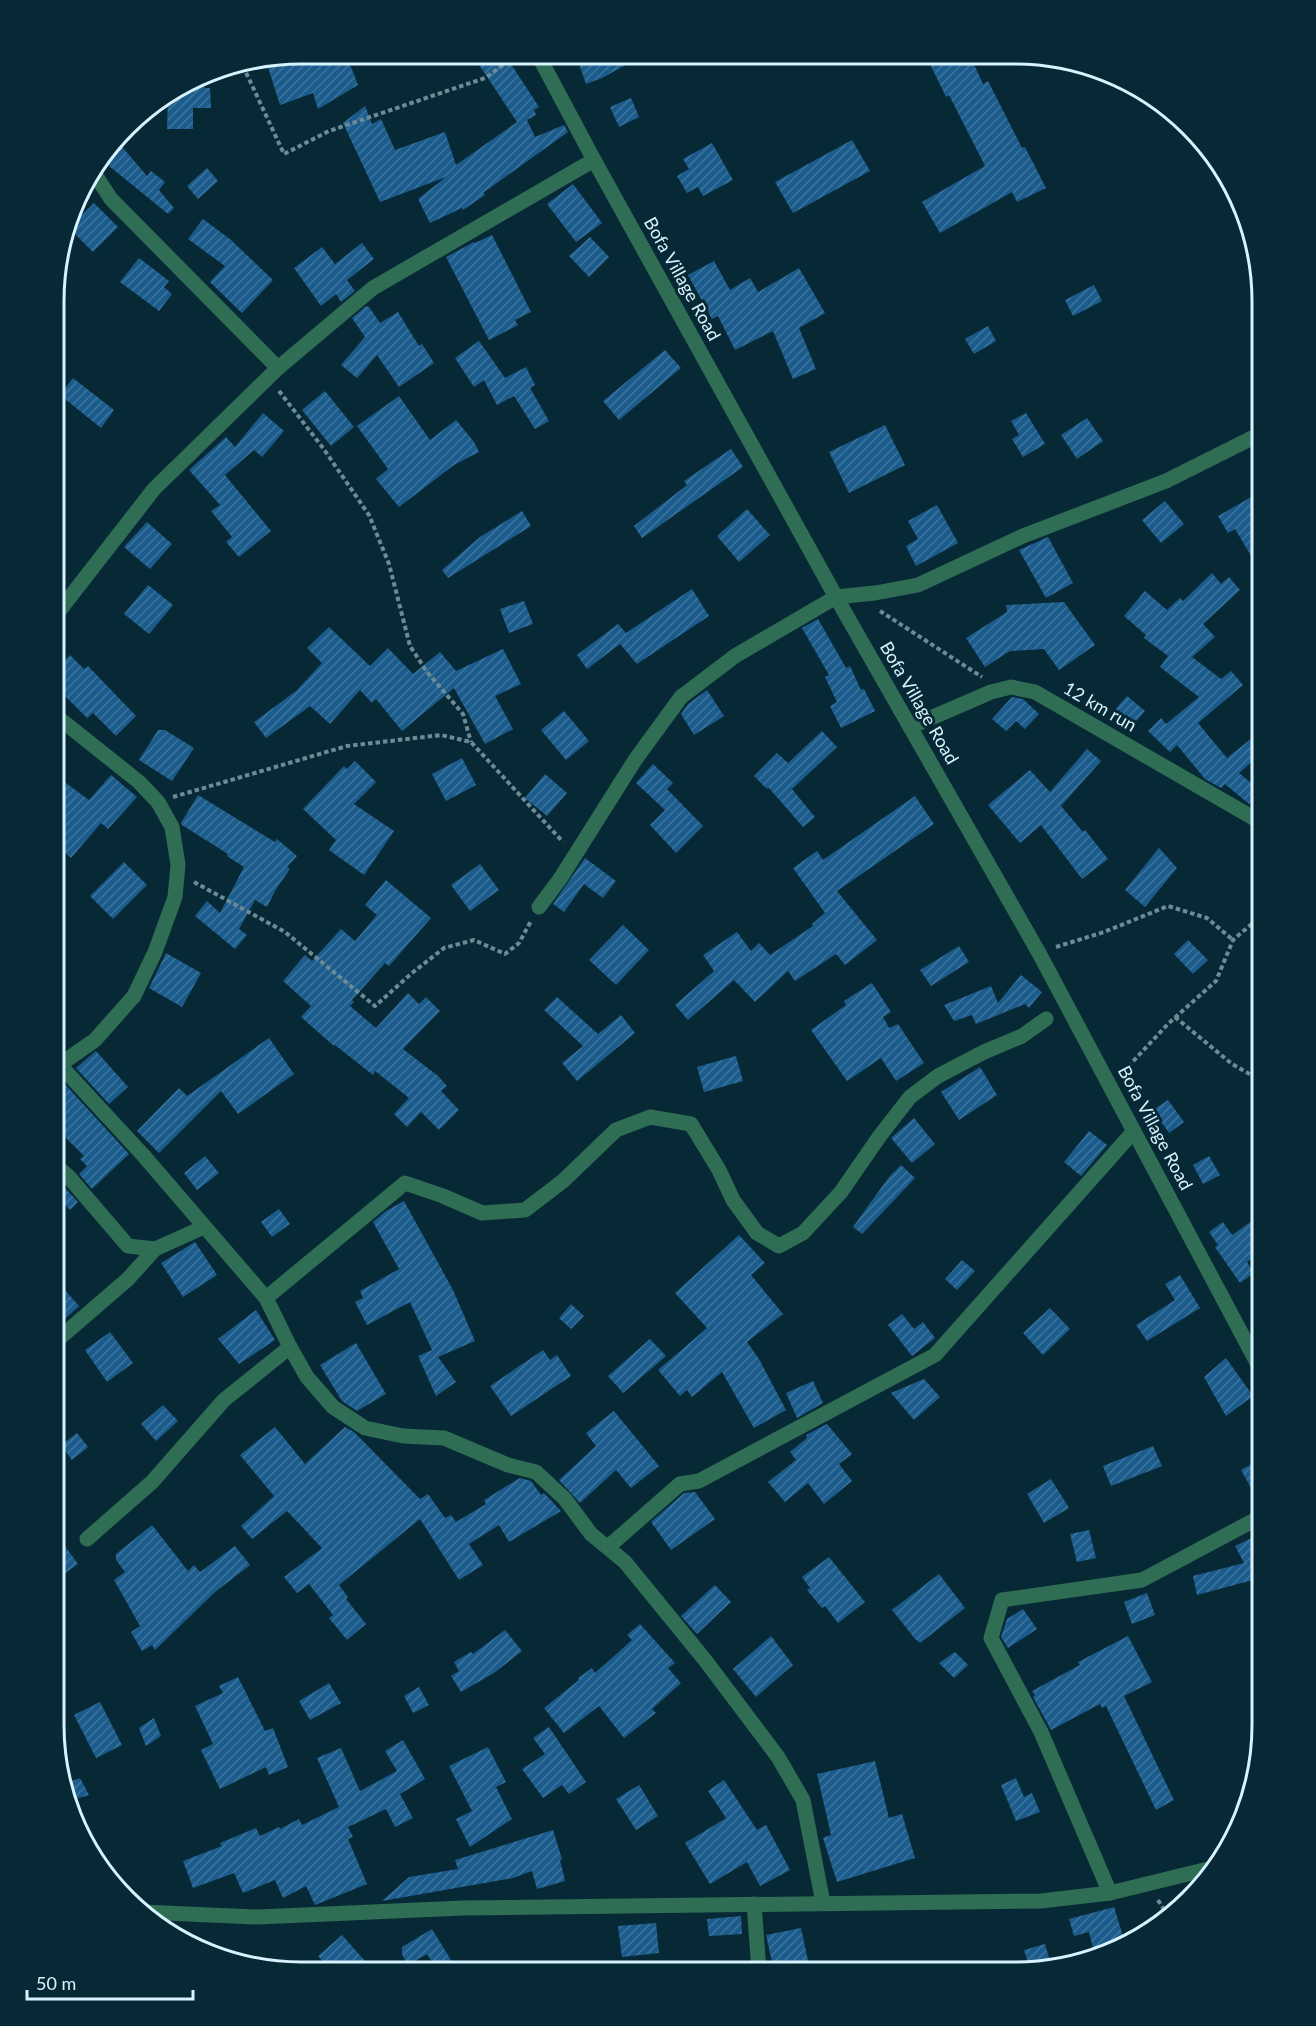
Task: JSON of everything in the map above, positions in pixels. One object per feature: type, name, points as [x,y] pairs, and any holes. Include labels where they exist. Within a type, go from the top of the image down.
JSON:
[{"type":"street","name":"Bofa Village Road","points":[[543,64],[836,597],[1039,953],[1252,1353]]},
{"type":"street","points":[[64,605],[154,489],[273,373],[373,288],[594,160]]},
{"type":"street","points":[[98,180],[111,199],[273,373]]},
{"type":"street","points":[[539,906],[635,760],[681,697],[735,656],[836,597],[918,585],[1023,536],[1166,481],[1252,438]]},
{"type":"street","name":"12 km run","points":[[910,727],[991,692],[1011,687],[1035,692],[1252,817]]},
{"type":"street","points":[[64,721],[139,782],[158,802],[172,827],[178,866],[175,897],[155,952],[134,996],[95,1040],[64,1061]]},
{"type":"street","points":[[266,1298],[405,1183],[482,1213],[525,1210],[563,1181],[616,1130],[650,1117],[691,1124],[719,1170],[733,1200],[757,1233],[779,1246],[803,1233],[841,1192],[910,1097],[938,1076],[1022,1036],[1046,1019]]},
{"type":"street","points":[[64,1073],[144,1155],[266,1298],[307,1377],[333,1407],[365,1428],[403,1436],[444,1438],[508,1465],[536,1472],[565,1499],[591,1534],[625,1562],[705,1660],[778,1757],[803,1800],[824,1904]]},
{"type":"street","points":[[608,1547],[680,1484],[699,1481],[935,1355],[1134,1131]]},
{"type":"street","points":[[64,1173],[128,1246],[155,1248]]},
{"type":"street","points":[[64,1334],[128,1279],[155,1248],[204,1227]]},
{"type":"street","points":[[87,1539],[152,1482],[224,1400],[290,1347]]},
{"type":"street","points":[[1110,1893],[1041,1732],[991,1638],[1002,1600],[1142,1580],[1252,1521]]},
{"type":"street","points":[[158,1913],[258,1917],[463,1908],[1041,1901],[1110,1893],[1201,1871]]},
{"type":"street","points":[[754,1904],[758,1962]]},
{"type":"path","points":[[246,72],[284,154],[329,131],[485,78],[504,64]]},
{"type":"path","points":[[273,373],[369,515],[389,564],[410,646],[427,672],[463,714],[471,742],[574,854]]},
{"type":"path","points":[[857,595],[1002,689]]},
{"type":"path","points":[[158,802],[347,746],[441,735],[471,742]]},
{"type":"path","points":[[177,873],[285,932],[375,1006],[444,948],[474,940],[505,954],[519,942],[539,906]]},
{"type":"path","points":[[1039,953],[1104,932],[1168,906],[1207,918],[1233,940]]},
{"type":"path","points":[[1110,1086],[1175,1017],[1216,981],[1233,940],[1252,924]]},
{"type":"path","points":[[1175,1017],[1232,1064],[1252,1075]]},
{"type":"building","points":[[302,64],[350,64],[358,85],[318,109],[313,93],[280,105],[268,67]]},
{"type":"building","points":[[479,64],[511,64],[539,107],[534,110],[536,115],[527,120],[535,137],[564,125],[568,132],[463,210],[462,208],[430,223],[418,199],[446,177],[380,202],[343,123],[365,106],[372,124],[381,119],[395,150],[445,132],[456,165],[517,122]]},
{"type":"building","points":[[579,64],[628,64],[602,78],[586,84]]},
{"type":"building","points":[[930,64],[974,64],[983,84],[988,81],[1022,148],[1025,147],[1046,188],[1017,202],[1012,192],[940,233],[922,202],[985,166],[949,95],[946,97]]},
{"type":"building","points":[[205,86],[205,88],[210,88],[211,108],[193,108],[193,129],[167,129],[168,107],[197,89]]},
{"type":"building","points":[[631,98],[639,117],[619,127],[610,107]]},
{"type":"building","points":[[852,140],[870,171],[793,213],[775,182]]},
{"type":"building","points":[[712,143],[733,180],[703,196],[698,187],[687,193],[677,176],[689,169],[683,159]]},
{"type":"building","points":[[122,147],[147,176],[151,171],[165,182],[159,190],[174,208],[168,214],[108,165]]},
{"type":"building","points":[[207,168],[218,181],[198,199],[187,186]]},
{"type":"building","points":[[573,184],[602,223],[576,242],[547,204]]},
{"type":"building","points":[[94,203],[118,227],[93,252],[75,234],[81,216]]},
{"type":"building","points":[[203,219],[231,240],[273,280],[242,313],[210,282],[225,266],[188,239]]},
{"type":"building","points":[[492,235],[531,312],[515,320],[518,325],[489,340],[446,257]]},
{"type":"building","points":[[590,237],[609,257],[589,277],[569,256]]},
{"type":"building","points":[[362,243],[374,259],[347,280],[355,291],[341,302],[336,294],[321,306],[294,268],[322,247],[335,264]]},
{"type":"building","points":[[139,258],[169,281],[164,287],[172,294],[159,311],[120,282]]},
{"type":"building","points":[[714,261],[730,290],[750,278],[758,292],[799,268],[825,313],[799,328],[816,369],[793,379],[773,331],[735,350],[718,316],[712,319],[688,275]]},
{"type":"building","points":[[1094,285],[1102,301],[1073,316],[1065,300]]},
{"type":"building","points":[[366,306],[380,323],[398,312],[419,346],[422,344],[434,363],[399,387],[377,355],[357,378],[341,365],[365,337],[352,318]]},
{"type":"building","points":[[988,326],[996,341],[974,354],[965,339]]},
{"type":"building","points":[[479,341],[505,378],[526,367],[535,385],[530,388],[549,421],[535,429],[514,396],[497,405],[484,380],[474,387],[455,358]]},
{"type":"building","points":[[665,350],[681,368],[619,420],[603,401]]},
{"type":"building","points":[[73,378],[114,410],[101,428],[64,398],[64,390]]},
{"type":"building","points":[[325,391],[354,427],[331,446],[302,410]]},
{"type":"building","points":[[399,396],[430,440],[456,420],[479,452],[454,465],[399,507],[376,479],[388,469],[357,426]]},
{"type":"building","points":[[263,413],[284,431],[262,457],[254,450],[225,475],[271,531],[239,557],[226,542],[232,537],[211,511],[220,505],[189,470],[226,437],[235,447]]},
{"type":"building","points":[[1026,413],[1045,444],[1023,457],[1012,439],[1019,435],[1011,421]]},
{"type":"building","points":[[1087,418],[1103,441],[1077,459],[1061,435]]},
{"type":"building","points":[[885,425],[905,465],[849,493],[829,452]]},
{"type":"building","points":[[731,449],[743,467],[642,538],[634,526],[687,485],[684,481]]},
{"type":"building","points":[[1252,497],[1252,557],[1235,529],[1228,533],[1218,516]]},
{"type":"building","points":[[1165,501],[1184,524],[1161,543],[1142,520]]},
{"type":"building","points":[[937,505],[958,543],[916,566],[906,546],[918,539],[908,521]]},
{"type":"building","points":[[747,509],[770,535],[739,562],[717,536]]},
{"type":"building","points":[[522,511],[531,526],[448,578],[442,570],[480,537]]},
{"type":"building","points":[[147,522],[172,544],[150,569],[124,547]]},
{"type":"building","points":[[1048,537],[1073,583],[1046,598],[1019,550]]},
{"type":"building","points":[[1212,573],[1221,584],[1229,577],[1240,590],[1203,624],[1215,637],[1192,657],[1221,679],[1231,671],[1243,685],[1198,723],[1227,758],[1252,738],[1252,762],[1239,773],[1252,784],[1252,801],[1249,804],[1225,784],[1221,788],[1205,779],[1177,745],[1170,752],[1148,731],[1161,718],[1166,724],[1199,697],[1160,667],[1168,656],[1144,638],[1146,635],[1124,616],[1145,591],[1167,610],[1180,598],[1183,601]]},
{"type":"building","points":[[148,585],[173,605],[149,634],[124,614]]},
{"type":"building","points":[[692,589],[709,616],[637,664],[620,644],[587,669],[577,655],[618,624],[626,633]]},
{"type":"building","points":[[524,601],[533,624],[509,633],[500,609]]},
{"type":"building","points":[[1064,602],[1095,645],[1059,670],[1044,649],[1010,651],[985,667],[966,638],[1007,612],[1006,605]]},
{"type":"building","points":[[818,619],[846,668],[850,666],[861,690],[864,689],[875,711],[841,728],[830,706],[837,702],[825,677],[829,675],[802,628]]},
{"type":"building","points":[[329,627],[370,666],[388,648],[413,674],[440,652],[456,671],[503,649],[521,684],[495,696],[513,729],[485,744],[454,688],[402,731],[376,699],[372,703],[360,690],[330,724],[310,706],[266,738],[254,722],[296,691],[322,663],[307,648]]},
{"type":"building","points":[[70,655],[84,669],[88,666],[136,716],[116,736],[93,713],[87,718],[64,695],[64,661]]},
{"type":"building","points":[[707,690],[724,716],[694,735],[681,714],[688,704]]},
{"type":"building","points":[[1127,696],[1145,711],[1131,727],[1114,711]]},
{"type":"building","points":[[1012,697],[1023,699],[1039,714],[1025,729],[1016,721],[1006,731],[992,719]]},
{"type":"building","points":[[564,711],[589,741],[566,760],[541,730]]},
{"type":"building","points":[[158,730],[165,730],[194,748],[172,781],[139,760]]},
{"type":"building","points":[[822,731],[837,747],[792,789],[815,817],[803,827],[768,787],[767,789],[754,776],[777,753],[788,763]]},
{"type":"building","points":[[1087,749],[1101,761],[1061,806],[1083,832],[1085,830],[1108,859],[1082,879],[1041,825],[1020,843],[988,805],[1030,770],[1050,792]]},
{"type":"building","points":[[462,758],[476,785],[446,801],[432,774]]},
{"type":"building","points":[[355,761],[376,782],[354,804],[394,831],[364,875],[329,850],[336,840],[303,809],[344,766],[347,769]]},
{"type":"building","points":[[653,764],[673,783],[667,789],[703,826],[676,853],[650,825],[665,810],[636,783]]},
{"type":"building","points":[[545,774],[567,793],[547,816],[525,798]]},
{"type":"building","points":[[111,775],[137,797],[108,829],[101,823],[71,858],[64,852],[64,782],[89,800]]},
{"type":"building","points":[[198,795],[275,842],[277,839],[297,856],[287,867],[290,869],[267,907],[255,900],[239,929],[247,935],[235,949],[195,916],[207,901],[220,913],[244,867],[182,825],[181,823]]},
{"type":"building","points":[[915,796],[934,824],[837,891],[877,940],[845,965],[836,954],[795,981],[788,971],[755,1002],[734,980],[688,1020],[675,1005],[714,971],[703,955],[737,932],[751,951],[759,943],[770,955],[813,926],[812,924],[825,913],[793,868],[817,851],[823,860]]},
{"type":"building","points":[[1159,848],[1177,868],[1145,907],[1125,890]]},
{"type":"building","points":[[585,858],[616,881],[603,898],[584,884],[564,912],[553,904]]},
{"type":"building","points":[[124,862],[147,885],[113,919],[90,896]]},
{"type":"building","points":[[480,864],[499,890],[470,911],[451,885]]},
{"type":"building","points":[[386,880],[431,918],[389,966],[385,963],[352,1000],[354,1002],[350,1006],[376,1028],[408,993],[419,1004],[426,997],[440,1011],[403,1049],[438,1076],[447,1086],[441,1091],[459,1110],[439,1130],[421,1112],[407,1127],[394,1114],[409,1098],[375,1071],[373,1075],[334,1046],[301,1017],[311,1006],[283,981],[305,955],[312,961],[341,929],[355,941],[377,915],[365,905]]},
{"type":"building","points":[[623,925],[649,950],[616,985],[589,960]]},
{"type":"building","points":[[1188,940],[1208,960],[1193,974],[1174,954]]},
{"type":"building","points":[[959,946],[969,962],[931,986],[920,970]]},
{"type":"building","points":[[166,953],[201,973],[182,1007],[149,988]]},
{"type":"building","points":[[1021,975],[1042,992],[1029,1008],[1025,1004],[976,1024],[972,1015],[954,1021],[944,1005],[991,986],[998,1003]]},
{"type":"building","points":[[872,983],[891,1012],[883,1017],[889,1028],[898,1024],[924,1063],[896,1081],[881,1058],[847,1081],[811,1030],[846,1005],[844,1001]]},
{"type":"building","points":[[557,997],[598,1034],[621,1015],[635,1033],[577,1081],[562,1063],[583,1046],[544,1010]]},
{"type":"building","points":[[269,1038],[294,1074],[238,1114],[221,1091],[159,1153],[137,1131],[179,1088],[187,1096]]},
{"type":"building","points":[[96,1051],[128,1087],[109,1104],[76,1068]]},
{"type":"building","points":[[736,1056],[743,1081],[704,1092],[697,1067]]},
{"type":"building","points":[[980,1067],[997,1095],[959,1120],[941,1092]]},
{"type":"building","points":[[64,1083],[129,1154],[92,1189],[79,1174],[87,1166],[80,1159],[84,1156],[64,1136]]},
{"type":"building","points":[[1168,1100],[1184,1122],[1169,1133],[1153,1110]]},
{"type":"building","points":[[914,1118],[935,1144],[912,1163],[891,1138]]},
{"type":"building","points":[[1089,1131],[1107,1145],[1081,1176],[1064,1162]]},
{"type":"building","points":[[205,1156],[219,1173],[197,1190],[184,1173]]},
{"type":"building","points":[[1209,1156],[1220,1175],[1203,1184],[1193,1165]]},
{"type":"building","points":[[901,1165],[915,1178],[862,1234],[853,1227],[889,1177]]},
{"type":"building","points":[[64,1189],[78,1202],[70,1210],[64,1204]]},
{"type":"building","points":[[404,1201],[453,1290],[475,1341],[438,1357],[456,1382],[436,1396],[418,1356],[432,1350],[410,1302],[367,1325],[355,1302],[363,1298],[360,1291],[399,1269],[373,1222],[386,1211]]},
{"type":"building","points":[[279,1209],[290,1224],[272,1237],[261,1222]]},
{"type":"building","points":[[1252,1221],[1252,1259],[1247,1262],[1252,1274],[1240,1283],[1215,1247],[1218,1245],[1209,1232],[1223,1222],[1232,1235]]},
{"type":"building","points":[[739,1235],[765,1263],[751,1275],[783,1314],[747,1342],[759,1359],[786,1410],[754,1428],[722,1372],[692,1397],[687,1390],[680,1396],[658,1370],[707,1328],[675,1293]]},
{"type":"building","points":[[195,1242],[217,1275],[183,1297],[161,1263]]},
{"type":"building","points":[[962,1260],[975,1271],[957,1290],[945,1279]]},
{"type":"building","points":[[1180,1275],[1200,1308],[1147,1341],[1136,1325],[1175,1300],[1165,1284]]},
{"type":"building","points":[[64,1289],[79,1306],[64,1320]]},
{"type":"building","points":[[571,1304],[584,1316],[571,1329],[559,1318]]},
{"type":"building","points":[[1050,1308],[1070,1329],[1043,1355],[1023,1333]]},
{"type":"building","points":[[256,1310],[275,1340],[239,1364],[218,1339]]},
{"type":"building","points":[[902,1314],[914,1329],[923,1322],[935,1338],[912,1356],[888,1325]]},
{"type":"building","points":[[110,1332],[133,1363],[107,1382],[85,1350]]},
{"type":"building","points":[[650,1339],[666,1356],[623,1393],[608,1376]]},
{"type":"building","points":[[356,1343],[386,1394],[357,1411],[342,1401],[320,1365]]},
{"type":"building","points":[[543,1350],[550,1360],[557,1355],[571,1376],[511,1416],[490,1386]]},
{"type":"building","points":[[1226,1358],[1252,1397],[1226,1416],[1204,1377]]},
{"type":"building","points":[[924,1379],[940,1397],[914,1420],[891,1393]]},
{"type":"building","points":[[813,1381],[823,1403],[797,1418],[786,1393]]},
{"type":"building","points":[[163,1405],[178,1421],[156,1441],[141,1424]]},
{"type":"building","points":[[614,1411],[659,1466],[631,1488],[616,1470],[580,1503],[559,1480],[596,1446],[586,1433]]},
{"type":"building","points":[[827,1424],[852,1454],[839,1464],[852,1481],[824,1504],[808,1483],[785,1502],[768,1482],[796,1460],[790,1452],[807,1438],[806,1435]]},
{"type":"building","points":[[275,1427],[305,1464],[345,1427],[354,1432],[420,1499],[428,1494],[445,1518],[451,1515],[456,1522],[486,1504],[484,1500],[520,1478],[531,1481],[541,1495],[544,1493],[561,1511],[509,1542],[499,1525],[469,1544],[483,1565],[459,1580],[420,1519],[339,1585],[348,1597],[346,1599],[366,1624],[347,1640],[329,1618],[333,1615],[309,1584],[297,1593],[284,1577],[322,1548],[287,1511],[252,1539],[241,1526],[274,1496],[240,1455]]},
{"type":"building","points":[[77,1433],[88,1447],[72,1460],[64,1449],[64,1443]]},
{"type":"building","points":[[1153,1446],[1162,1466],[1111,1486],[1103,1466]]},
{"type":"building","points":[[1252,1464],[1252,1490],[1241,1470]]},
{"type":"building","points":[[1051,1479],[1069,1508],[1044,1523],[1027,1494]]},
{"type":"building","points":[[695,1492],[715,1519],[671,1550],[651,1522],[684,1493]]},
{"type":"building","points":[[152,1525],[188,1571],[194,1565],[200,1572],[235,1546],[250,1565],[215,1592],[155,1650],[152,1645],[142,1651],[131,1632],[140,1626],[114,1580],[125,1572],[116,1560],[116,1554]]},
{"type":"building","points":[[1089,1530],[1096,1558],[1077,1562],[1070,1534]]},
{"type":"building","points":[[1252,1538],[1252,1580],[1197,1595],[1193,1576],[1244,1563],[1235,1546]]},
{"type":"building","points":[[64,1545],[78,1564],[64,1574]]},
{"type":"building","points":[[829,1557],[865,1602],[838,1623],[825,1606],[822,1608],[807,1590],[810,1588],[802,1577]]},
{"type":"building","points":[[939,1574],[965,1608],[920,1643],[892,1610]]},
{"type":"building","points":[[715,1585],[731,1602],[697,1634],[681,1616]]},
{"type":"building","points":[[1147,1593],[1155,1615],[1132,1624],[1124,1602]]},
{"type":"building","points":[[1023,1609],[1037,1629],[1008,1648],[1001,1637],[1007,1619]]},
{"type":"building","points":[[640,1624],[675,1663],[668,1668],[681,1683],[652,1709],[656,1713],[624,1738],[599,1706],[564,1733],[544,1708],[592,1668],[595,1673],[632,1640],[627,1635]]},
{"type":"building","points":[[505,1630],[522,1651],[494,1673],[461,1692],[451,1676],[459,1671],[454,1662],[471,1652],[473,1654]]},
{"type":"building","points":[[771,1636],[793,1665],[756,1697],[733,1669]]},
{"type":"building","points":[[1128,1636],[1152,1682],[1124,1696],[1174,1800],[1156,1810],[1106,1706],[1102,1708],[1100,1704],[1051,1730],[1032,1691],[1080,1665],[1078,1662]]},
{"type":"building","points":[[955,1652],[968,1665],[954,1678],[939,1663]]},
{"type":"building","points":[[238,1677],[265,1731],[273,1728],[288,1767],[269,1775],[266,1767],[220,1789],[201,1750],[213,1744],[195,1706],[223,1693],[219,1686]]},
{"type":"building","points":[[329,1683],[341,1703],[310,1720],[299,1701]]},
{"type":"building","points":[[419,1687],[429,1705],[413,1713],[404,1696]]},
{"type":"building","points":[[100,1702],[122,1745],[96,1758],[74,1715]]},
{"type":"building","points":[[154,1718],[161,1736],[146,1746],[139,1728]]},
{"type":"building","points":[[549,1727],[586,1782],[569,1794],[562,1785],[543,1798],[522,1769],[545,1754],[533,1738]]},
{"type":"building","points":[[403,1740],[425,1779],[400,1794],[413,1818],[395,1827],[386,1809],[348,1827],[353,1837],[348,1839],[367,1884],[315,1905],[306,1886],[283,1898],[275,1880],[243,1893],[234,1873],[193,1888],[183,1861],[222,1846],[220,1843],[256,1828],[260,1836],[299,1819],[302,1825],[339,1807],[317,1758],[341,1748],[360,1791],[397,1771],[385,1751]]},
{"type":"building","points":[[488,1747],[506,1782],[496,1787],[512,1819],[470,1847],[456,1819],[472,1811],[449,1766]]},
{"type":"building","points":[[875,1761],[889,1818],[902,1814],[915,1858],[837,1882],[823,1838],[831,1835],[817,1774]]},
{"type":"building","points":[[80,1778],[89,1795],[77,1799],[72,1781]]},
{"type":"building","points":[[1016,1778],[1024,1797],[1032,1793],[1040,1812],[1016,1821],[1001,1785]]},
{"type":"building","points":[[724,1780],[757,1830],[766,1825],[790,1870],[760,1886],[747,1862],[710,1884],[685,1843],[726,1818],[708,1791]]},
{"type":"building","points":[[639,1785],[658,1816],[636,1830],[616,1799]]},
{"type":"building","points":[[553,1830],[562,1859],[560,1860],[565,1881],[537,1889],[532,1871],[513,1878],[382,1901],[409,1877],[458,1869],[455,1860]]},
{"type":"building","points":[[1114,1907],[1123,1935],[1093,1948],[1089,1932],[1074,1936],[1069,1919]]},
{"type":"building","points":[[741,1916],[742,1934],[709,1936],[707,1919]]},
{"type":"building","points":[[656,1923],[659,1953],[622,1957],[618,1926]]},
{"type":"building","points":[[801,1928],[808,1962],[772,1962],[766,1935]]},
{"type":"building","points":[[432,1929],[452,1962],[432,1962],[427,1954],[413,1962],[406,1962],[402,1954],[402,1947]]},
{"type":"building","points":[[342,1935],[366,1962],[323,1962],[318,1956]]},
{"type":"building","points":[[1045,1944],[1049,1958],[1028,1961],[1024,1950]]}]
